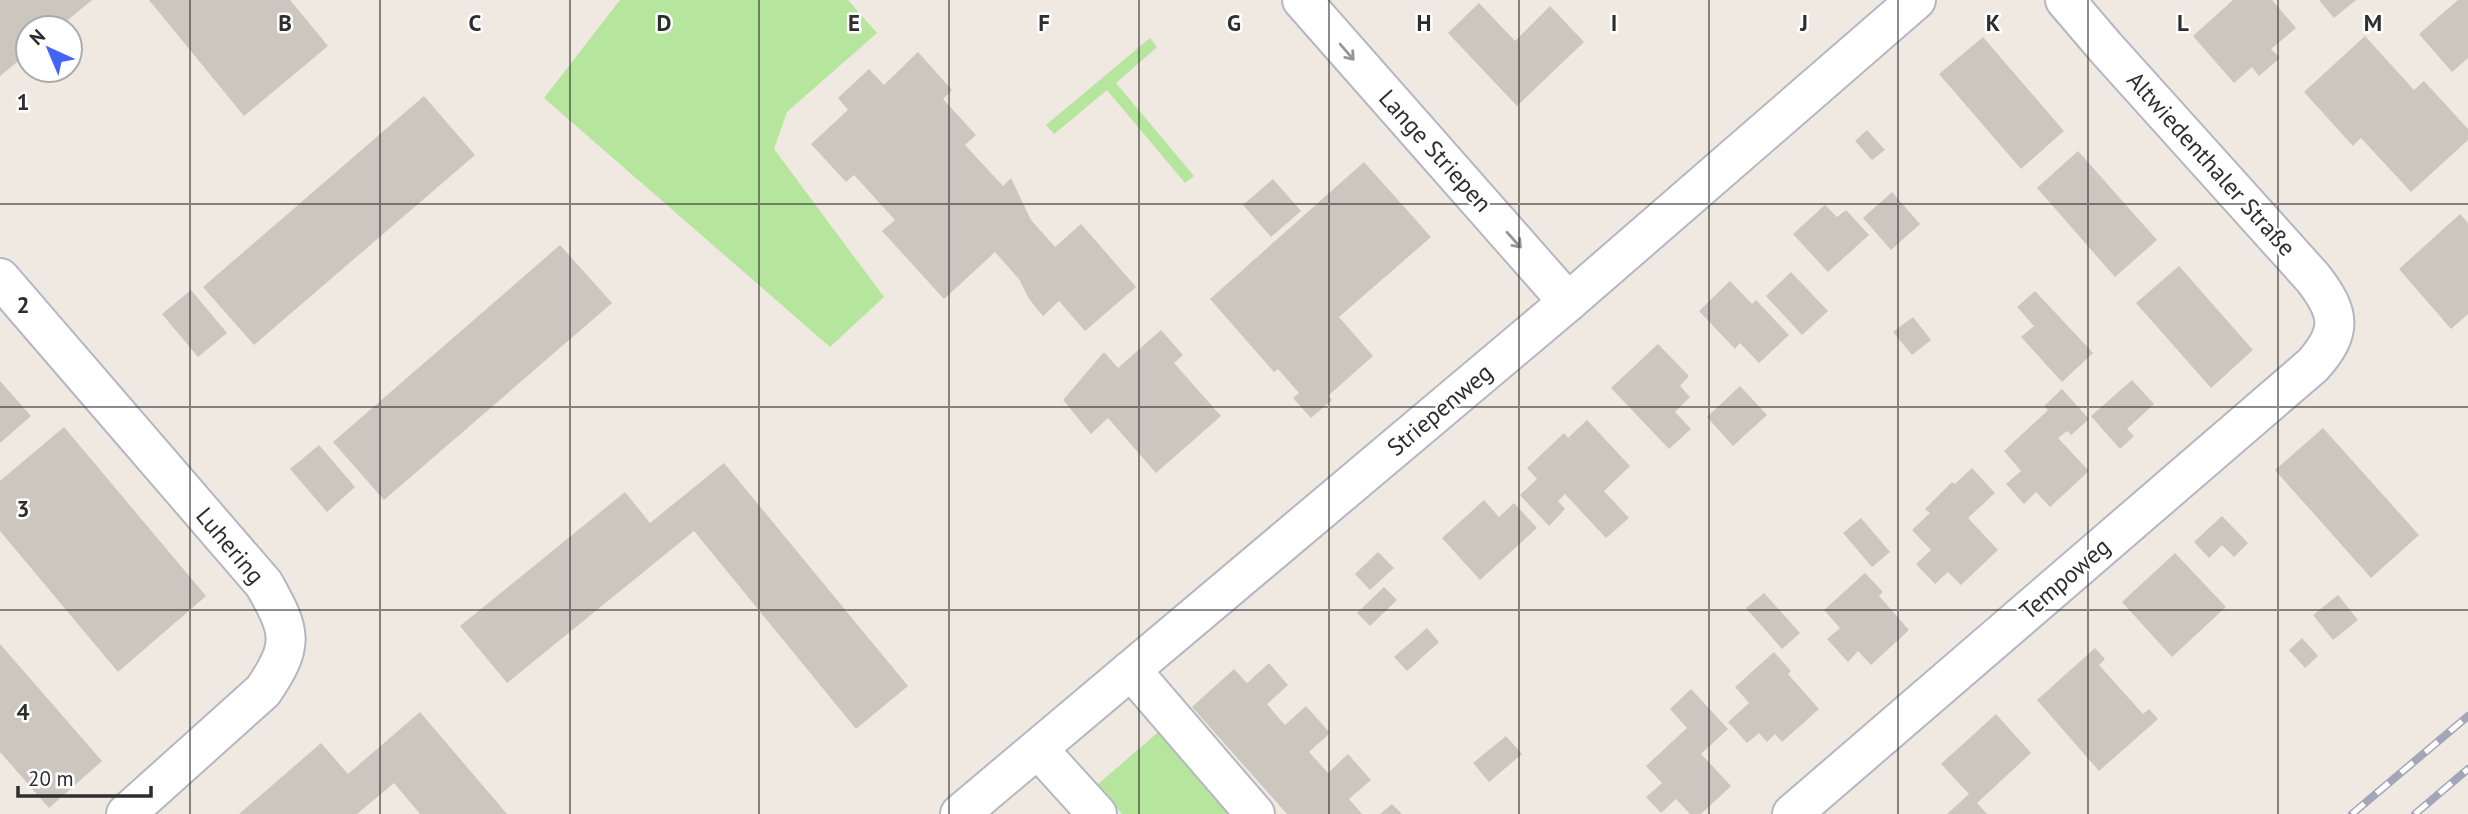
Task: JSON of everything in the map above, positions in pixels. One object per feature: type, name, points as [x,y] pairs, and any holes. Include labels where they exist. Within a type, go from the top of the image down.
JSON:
[{"type":"street","name":"Lange Striepen","points":[[1302,0],[1569,302]]},
{"type":"street","name":"Striepenweg","points":[[960,814],[1569,302],[1916,0]]},
{"type":"street","name":"Altwiedenthaler Straße","points":[[2065,0],[2313,278],[2332,309],[2332,339]]},
{"type":"street","name":"Luhering","points":[[0,278],[264,584],[286,626],[286,649],[263,691],[126,814]]},
{"type":"street","name":"Tempoweg","points":[[1792,814],[2313,365],[2332,339]]},
{"type":"street","points":[[1131,670],[1255,814]]},
{"type":"street","points":[[1038,749],[1097,814]]},
{"type":"green space","points":[[620,0],[848,0],[877,33],[787,112],[774,149],[884,297],[830,347],[544,98]]},
{"type":"green space","points":[[1150,38],[1157,47],[1116,83],[1194,176],[1185,183],[1107,90],[1054,134],[1046,125]]},
{"type":"green space","points":[[1163,728],[1237,814],[1122,814],[1097,785]]},
{"type":"building","points":[[0,0],[92,0],[75,14],[14,14],[14,64],[0,76]]},
{"type":"building","points":[[149,0],[290,0],[328,46],[244,116]]},
{"type":"building","points":[[2233,0],[2272,0],[2296,28],[2271,49],[2280,58],[2259,76],[2252,67],[2234,83],[2193,36]]},
{"type":"building","points":[[2319,0],[2356,0],[2334,18]]},
{"type":"building","points":[[2458,0],[2468,0],[2468,58],[2452,72],[2419,34]]},
{"type":"building","points":[[1479,3],[1515,41],[1550,6],[1584,42],[1517,106],[1448,33]]},
{"type":"building","points":[[2365,36],[2414,90],[2424,81],[2468,129],[2468,140],[2411,192],[2361,138],[2353,146],[2304,92]]},
{"type":"building","points":[[1983,37],[2064,131],[2021,169],[1939,74]]},
{"type":"building","points":[[918,52],[952,90],[943,99],[976,135],[965,145],[1003,186],[1011,178],[1031,220],[1055,247],[1081,224],[1136,287],[1085,331],[1059,301],[1043,316],[1029,299],[1019,279],[995,252],[944,299],[882,231],[895,220],[854,175],[846,182],[811,144],[848,110],[838,98],[869,69],[884,85]]},
{"type":"building","points":[[424,96],[475,155],[254,345],[203,287]]},
{"type":"building","points":[[1867,130],[1885,150],[1872,160],[1855,141]]},
{"type":"building","points":[[2078,151],[2157,240],[2115,277],[2037,188]]},
{"type":"building","points":[[1364,162],[1431,237],[1339,317],[1373,356],[1328,396],[1332,400],[1311,418],[1293,398],[1299,393],[1278,369],[1274,372],[1210,299]]},
{"type":"building","points":[[1273,179],[1301,211],[1271,237],[1243,205]]},
{"type":"building","points":[[1892,192],[1920,224],[1891,250],[1863,218]]},
{"type":"building","points":[[1825,205],[1837,217],[1846,210],[1869,235],[1828,272],[1793,234]]},
{"type":"building","points":[[2460,214],[2468,223],[2468,314],[2451,329],[2399,269]]},
{"type":"building","points":[[560,245],[612,303],[384,500],[333,442]]},
{"type":"building","points":[[2179,266],[2253,350],[2211,388],[2136,303]]},
{"type":"building","points":[[1791,272],[1828,311],[1802,335],[1766,296]]},
{"type":"building","points":[[1730,281],[1752,304],[1756,300],[1789,335],[1759,363],[1740,343],[1735,349],[1699,311]]},
{"type":"building","points":[[191,290],[227,333],[198,357],[162,314]]},
{"type":"building","points":[[2035,291],[2093,353],[2062,382],[2021,337],[2034,326],[2017,307]]},
{"type":"building","points":[[1913,317],[1931,340],[1912,355],[1893,332]]},
{"type":"building","points":[[1161,330],[1183,355],[1174,363],[1221,416],[1156,473],[1108,418],[1091,434],[1063,400],[1104,352],[1118,368]]},
{"type":"building","points":[[1658,344],[1689,376],[1680,386],[1690,397],[1675,412],[1691,429],[1669,449],[1611,388]]},
{"type":"building","points":[[2132,380],[2154,404],[2127,429],[2134,436],[2120,449],[2091,416]]},
{"type":"building","points":[[0,381],[31,416],[0,443]]},
{"type":"building","points":[[1740,386],[1767,415],[1733,446],[1707,417]]},
{"type":"building","points":[[2062,389],[2089,419],[2071,435],[2067,431],[2058,438],[2089,471],[2050,507],[2036,492],[2024,504],[2006,484],[2021,471],[2004,451],[2048,410],[2044,406]]},
{"type":"building","points":[[1587,420],[1630,466],[1604,491],[1629,518],[1606,538],[1565,494],[1558,501],[1565,509],[1549,526],[1520,495],[1537,479],[1527,468],[1564,433],[1568,438]]},
{"type":"building","points":[[64,427],[206,596],[118,672],[0,531],[0,481]]},
{"type":"building","points":[[2323,428],[2419,535],[2371,578],[2275,470]]},
{"type":"building","points":[[319,445],[355,487],[327,512],[290,469]]},
{"type":"building","points":[[724,463],[908,686],[856,729],[694,531],[507,683],[460,626],[625,492],[650,523]]},
{"type":"building","points":[[1972,468],[1995,493],[1968,518],[1998,550],[1961,585],[1948,572],[1935,584],[1916,564],[1931,550],[1912,530],[1930,513],[1925,509],[1952,482],[1955,484]]},
{"type":"building","points":[[1484,500],[1499,517],[1514,503],[1537,528],[1480,580],[1442,538]]},
{"type":"building","points":[[2222,516],[2248,543],[2234,557],[2222,545],[2209,558],[2194,542]]},
{"type":"building","points":[[1861,518],[1890,552],[1872,567],[1843,533]]},
{"type":"building","points":[[1378,552],[1394,568],[1370,590],[1355,574]]},
{"type":"building","points":[[2175,553],[2226,607],[2172,657],[2122,602]]},
{"type":"building","points":[[1865,573],[1883,592],[1879,596],[1909,630],[1871,665],[1858,651],[1848,662],[1827,639],[1840,628],[1824,610]]},
{"type":"building","points":[[1384,587],[1397,600],[1370,626],[1357,613]]},
{"type":"building","points":[[1764,593],[1800,633],[1782,649],[1746,608]]},
{"type":"building","points":[[2338,595],[2358,620],[2333,640],[2313,615]]},
{"type":"building","points":[[1427,628],[1439,642],[1407,671],[1394,657]]},
{"type":"building","points":[[2302,638],[2318,656],[2305,668],[2289,650]]},
{"type":"building","points":[[0,644],[102,761],[49,808],[0,752]]},
{"type":"building","points":[[2095,648],[2105,659],[2099,665],[2143,714],[2149,709],[2158,719],[2099,771],[2037,700]]},
{"type":"building","points":[[1774,652],[1791,671],[1788,674],[1819,709],[1782,742],[1775,734],[1767,742],[1759,733],[1747,743],[1728,722],[1749,703],[1735,687]]},
{"type":"building","points":[[1269,663],[1288,685],[1267,704],[1277,716],[1285,725],[1306,706],[1330,733],[1309,752],[1328,773],[1348,754],[1371,780],[1349,799],[1362,814],[1287,814],[1192,707],[1234,669],[1247,683]]},
{"type":"building","points":[[1691,689],[1728,729],[1701,754],[1731,786],[1701,814],[1690,814],[1676,799],[1661,813],[1646,797],[1662,783],[1646,766],[1687,728],[1670,709]]},
{"type":"building","points":[[420,712],[507,814],[420,814],[394,783],[357,814],[239,814],[321,743],[348,774]]},
{"type":"building","points":[[1996,714],[2031,753],[1977,803],[1987,814],[1947,814],[1969,794],[1941,764]]},
{"type":"building","points":[[1506,736],[1522,754],[1489,782],[1473,763]]},
{"type":"building","points":[[1392,804],[1402,814],[1380,814]]},
{"type":"railway","points":[[2352,814],[2468,716]]},
{"type":"railway","points":[[2415,814],[2468,769]]}]
